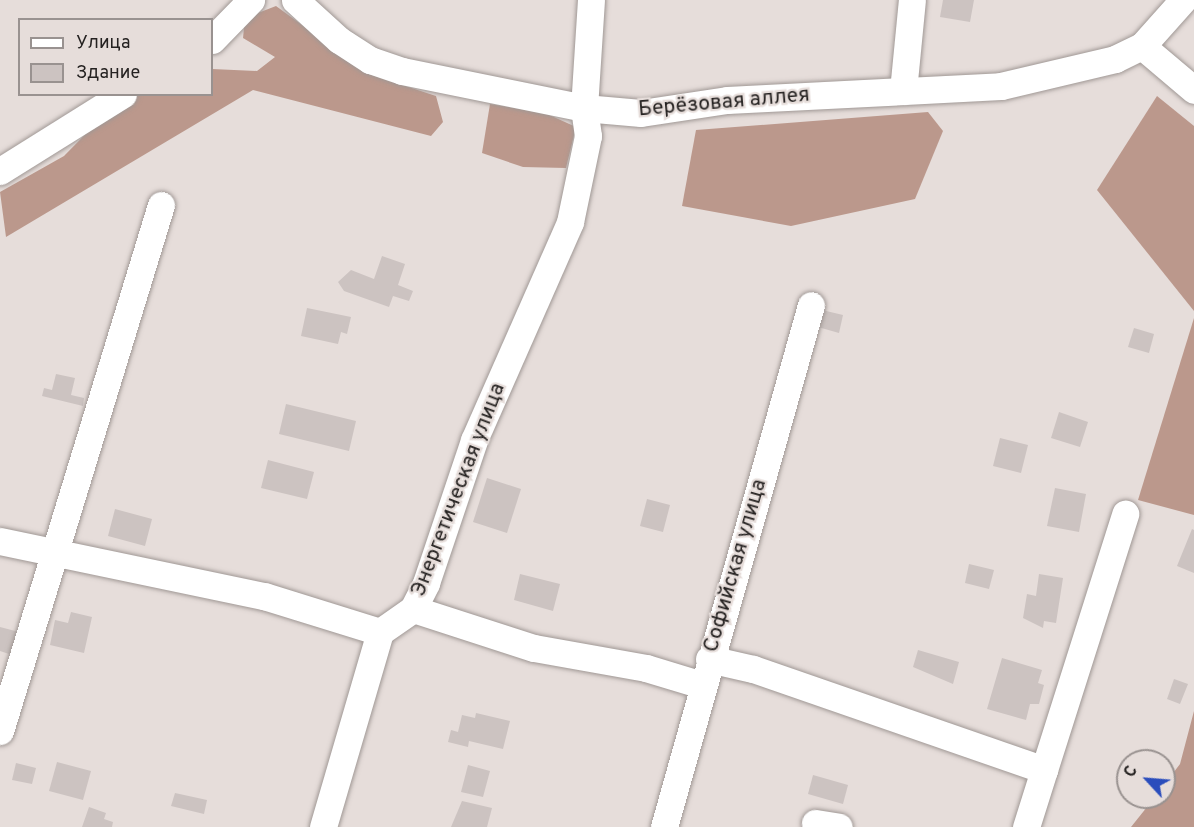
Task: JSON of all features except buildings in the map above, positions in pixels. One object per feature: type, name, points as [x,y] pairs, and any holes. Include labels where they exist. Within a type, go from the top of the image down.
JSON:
[{"type":"street","points":[[213,39],[251,0]]},
{"type":"street","name":"Берёзовая аллея","points":[[295,0],[339,40],[370,60],[584,108],[641,112],[727,100],[1001,86],[1114,59],[1142,46]]},
{"type":"street","name":"Энергетическая улица","points":[[380,632],[413,609],[426,583],[474,440],[570,222],[588,136],[584,108],[591,0]]},
{"type":"street","points":[[903,91],[912,0]]},
{"type":"street","points":[[1183,0],[1142,46],[1194,90]]},
{"type":"street","points":[[0,171],[120,96]]},
{"type":"street","points":[[0,731],[52,552],[87,457],[161,205]]},
{"type":"street","name":"Софийская улица","points":[[664,827],[709,659],[811,305]]},
{"type":"street","points":[[1026,827],[1125,514]]},
{"type":"street","points":[[0,541],[264,596],[380,632],[323,827]]},
{"type":"street","points":[[413,609],[534,648],[646,668],[702,684]]},
{"type":"street","points":[[709,659],[753,669],[1044,770]]},
{"type":"shaded area","points":[[276,6],[369,74],[436,96],[443,122],[431,136],[253,90],[6,237],[0,192],[64,156],[123,96],[213,96],[213,69],[257,71],[275,57],[243,38],[245,18]]},
{"type":"shaded area","points":[[1157,96],[1194,126],[1194,311],[1097,190]]},
{"type":"shaded area","points":[[490,104],[545,113],[576,127],[566,168],[523,167],[482,153]]},
{"type":"shaded area","points":[[928,112],[943,131],[915,199],[791,226],[682,206],[696,130]]},
{"type":"shaded area","points":[[1194,318],[1194,515],[1138,500]]},
{"type":"shaded area","points":[[1194,711],[1194,827],[1131,827],[1145,809],[1176,809],[1176,769],[1180,764]]}]
